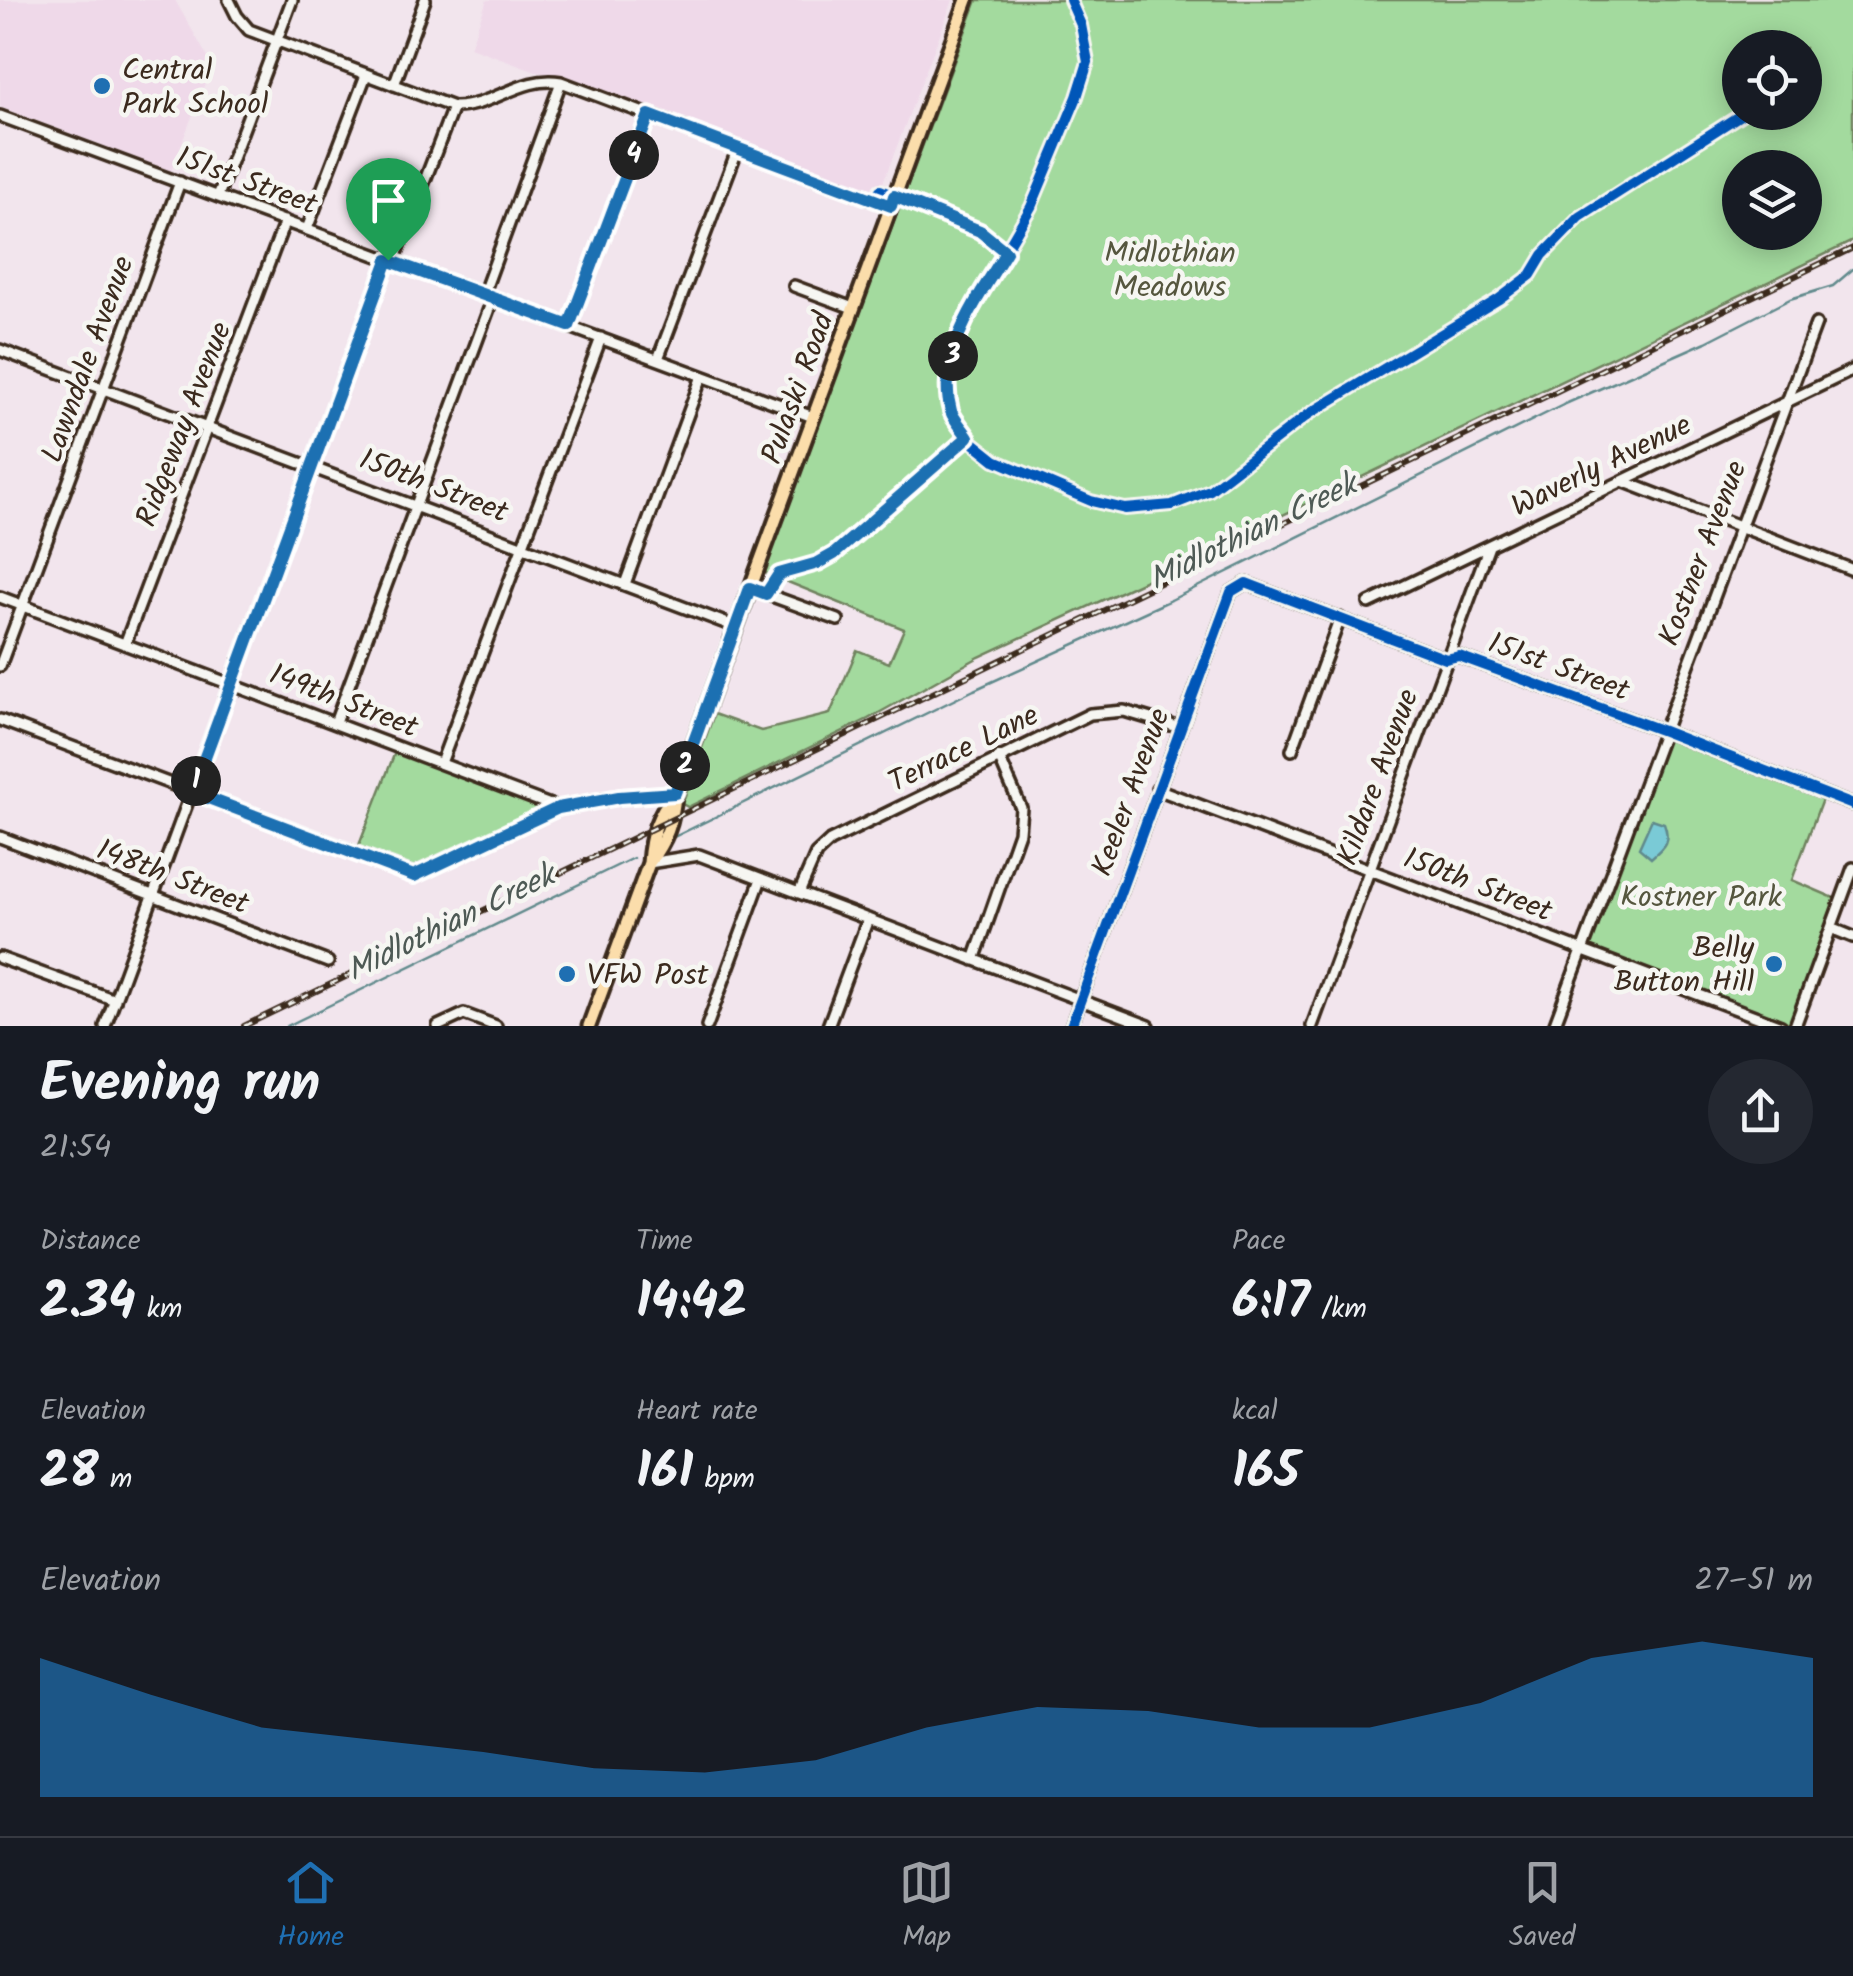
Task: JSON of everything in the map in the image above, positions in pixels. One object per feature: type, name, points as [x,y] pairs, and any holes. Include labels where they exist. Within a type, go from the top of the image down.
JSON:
[{"type":"main road","name":"Pulaski Road","points":[[589,1026],[649,863],[650,838],[660,813],[675,793],[967,0]]},
{"type":"street","points":[[229,0],[242,24],[276,41],[452,107],[487,103],[527,83],[561,82],[891,206]]},
{"type":"street","points":[[218,196],[292,0]]},
{"type":"street","points":[[394,85],[425,0]]},
{"type":"street","points":[[307,230],[366,74]]},
{"type":"street","points":[[336,724],[416,505],[561,82]]},
{"type":"street","points":[[105,1026],[312,465],[452,107]]},
{"type":"street","points":[[569,326],[649,115]]},
{"type":"street","name":"151st Street","points":[[0,116],[813,417]]},
{"type":"street","points":[[658,360],[738,148]]},
{"type":"street","name":"Lawndale Avenue","points":[[0,666],[180,182]]},
{"type":"street","name":"Ridgeway Avenue","points":[[126,644],[286,221]]},
{"type":"street","points":[[794,286],[853,308]]},
{"type":"street","name":"Kostner Avenue","points":[[1554,1026],[1816,324]]},
{"type":"street","points":[[440,763],[601,338]]},
{"type":"street","name":"150th Street","points":[[0,350],[736,627]]},
{"type":"street","name":"Waverly Avenue","points":[[1368,603],[1853,370]]},
{"type":"street","points":[[624,584],[702,376]]},
{"type":"street","points":[[1625,482],[1853,570]]},
{"type":"street","name":"Kildare Avenue","points":[[1312,1026],[1489,546]]},
{"type":"street","name":"151st Street","points":[[1246,583],[1446,658],[1459,656],[1853,805]]},
{"type":"street","name":"Keeler Avenue","points":[[1072,1026],[1230,592],[1246,583]]},
{"type":"street","points":[[750,588],[838,620]]},
{"type":"street","name":"149th Street","points":[[0,596],[558,808]]},
{"type":"street","points":[[1292,750],[1340,618]]},
{"type":"street","name":"Terrace Lane","points":[[799,893],[816,854],[830,841],[1090,714],[1139,714],[1180,728]]},
{"type":"street","points":[[0,720],[414,876],[558,808],[619,797],[675,793]]},
{"type":"street","points":[[974,960],[1019,832],[1020,808],[999,758]]},
{"type":"street","name":"150th Street","points":[[1157,789],[1782,1026]]},
{"type":"street","name":"148th Street","points":[[0,837],[328,962]]},
{"type":"street","points":[[649,863],[699,855],[1149,1026]]},
{"type":"street","points":[[1795,1026],[1853,868]]},
{"type":"street","points":[[708,1026],[762,879]]},
{"type":"street","points":[[828,1026],[868,919]]},
{"type":"street","points":[[1831,928],[1853,937]]},
{"type":"street","points":[[0,958],[115,1000]]},
{"type":"street","points":[[438,1026],[464,1014],[496,1026]]},
{"type":"shaded area","name":"Central Park School","points":[[0,0],[175,0],[212,65],[171,171],[0,107]]},
{"type":"shaded area","points":[[487,0],[953,0],[879,193],[583,84],[470,47]]},
{"type":"green space","name":"Midlothian Meadows","points":[[977,0],[1853,0],[1853,241],[979,657],[868,719],[688,807],[682,804],[714,714],[761,731],[830,714],[857,650],[889,663],[904,629],[763,572]]},
{"type":"green space","name":"Kostner Park","points":[[1663,731],[1824,794],[1792,880],[1841,901],[1795,1026],[1781,1026],[1582,950]]},
{"type":"green space","points":[[397,747],[558,808],[414,875],[356,853]]},
{"type":"water","points":[[1652,819],[1664,823],[1667,835],[1663,847],[1651,858],[1639,848]]},
{"type":"waterway","name":"Midlothian Creek","points":[[672,838],[974,690],[1171,600],[1563,405],[1706,342],[1790,299],[1833,286],[1853,269]]},
{"type":"waterway","name":"Midlothian Creek","points":[[287,1026],[633,858]]},
{"type":"railway","points":[[244,1026],[1853,248]]},
{"type":"cycle path","points":[[1070,0],[1081,25],[1088,62],[1077,97],[1031,207],[968,316],[947,379],[952,414],[970,440],[995,460],[1091,501],[1125,509],[1172,505],[1210,490],[1309,414],[1499,299],[1531,275],[1543,255],[1580,217],[1722,127]]},
{"type":"cycle path","points":[[880,190],[980,231],[1006,251]]},
{"type":"cycle path","points":[[766,594],[779,574],[834,554],[968,437]]},
{"type":"cycle path","points":[[1071,1026],[1231,592],[1246,583],[1446,659],[1459,656],[1853,805]]},
{"type":"place","name":"Central Park School","points":[[102,86]]},
{"type":"place","name":"Belly Button Hill","points":[[1774,964]]},
{"type":"place","name":"VFW Post","points":[[567,974]]},
{"type":"route","points":[[649,115],[891,206],[894,196],[980,231],[1006,252],[968,316],[947,379],[952,414],[968,437],[824,561],[779,574],[766,594],[750,588],[675,793],[619,797],[558,808],[414,876],[192,792],[388,260],[569,326],[649,115]]}]
